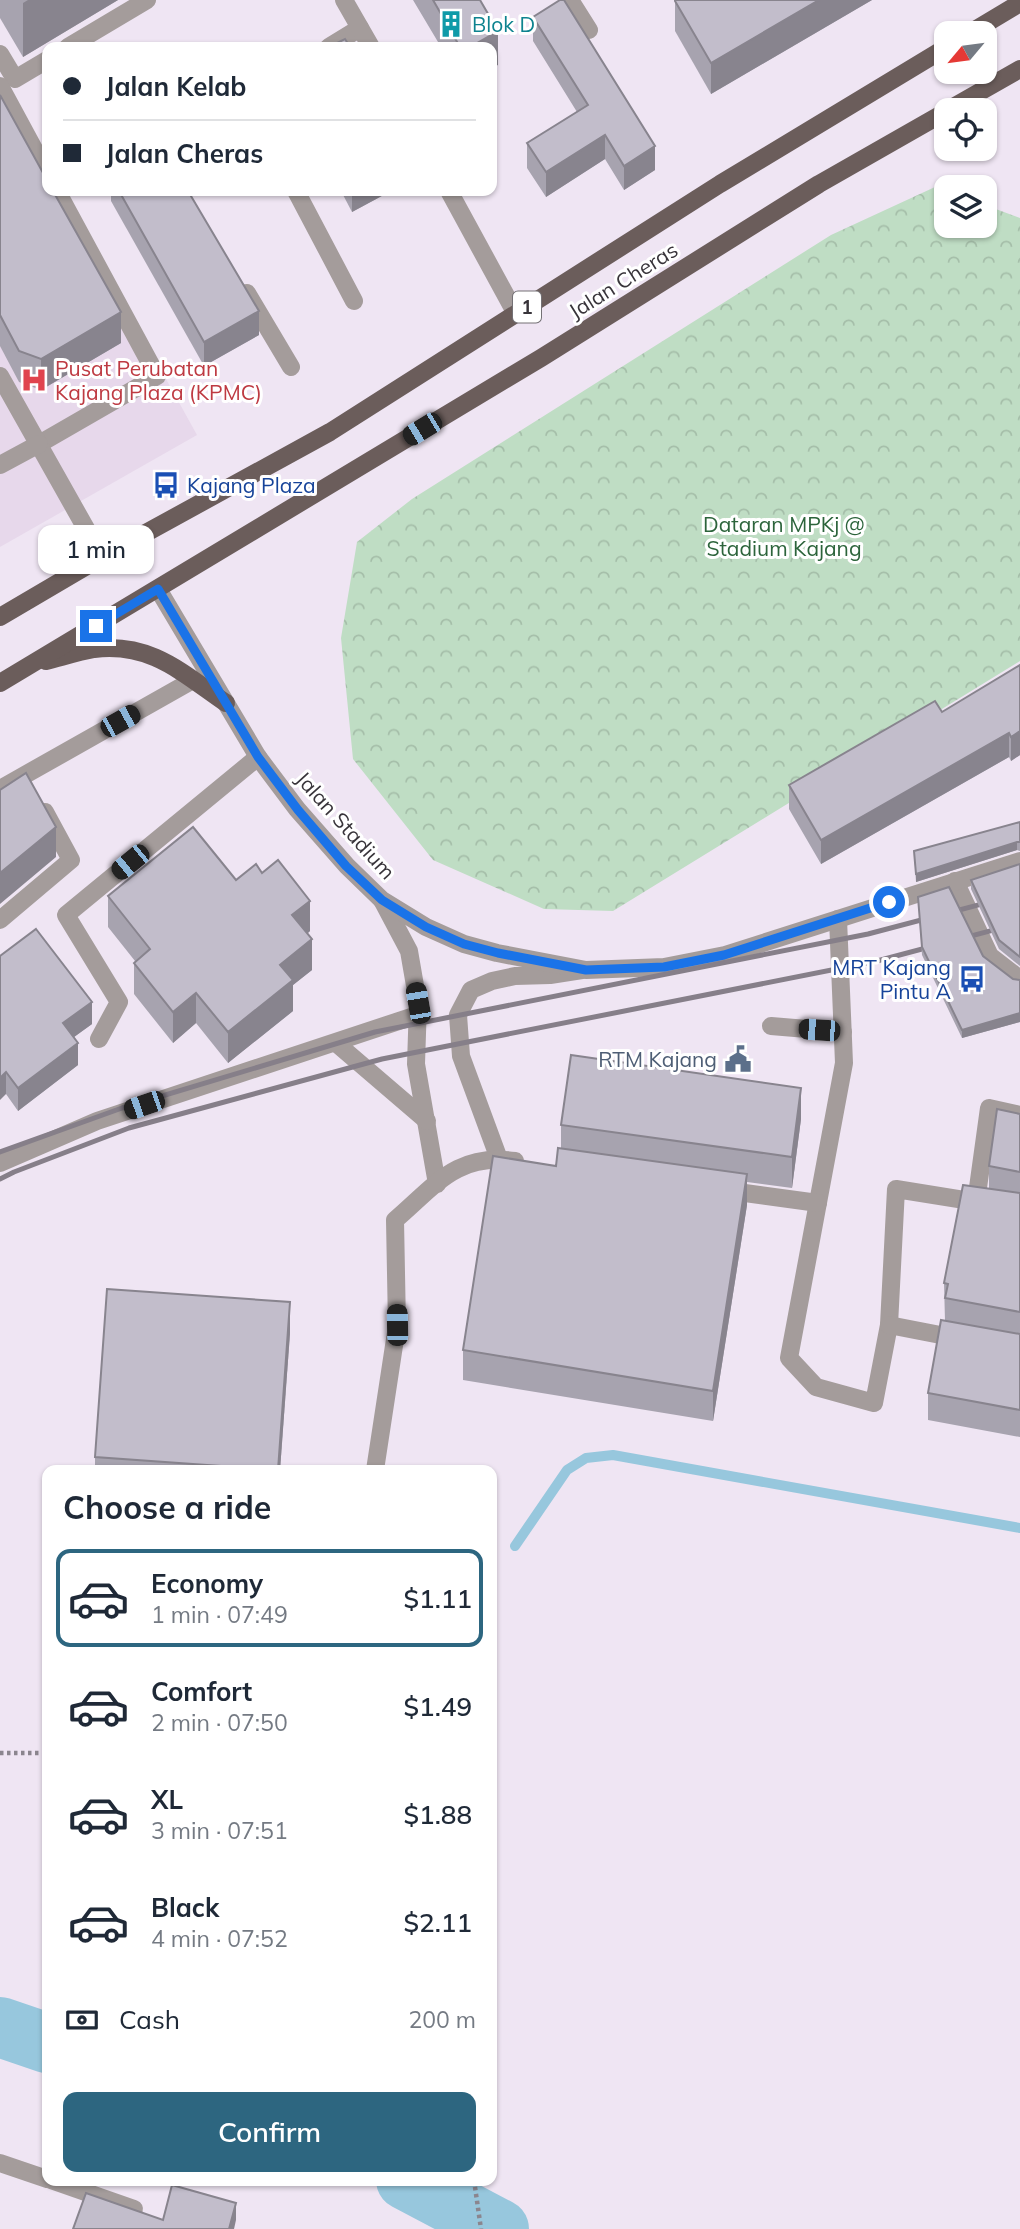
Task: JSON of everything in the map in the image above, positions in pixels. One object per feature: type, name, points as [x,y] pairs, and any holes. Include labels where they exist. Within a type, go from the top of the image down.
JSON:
[{"type":"main road","points":[[991,21],[1020,4]]},
{"type":"main road","name":"Jalan Cheras","points":[[0,617],[102,557],[330,432],[720,184],[934,55]]},
{"type":"main road","name":"Jalan Cheras","points":[[970,98],[1020,69]]},
{"type":"main road","name":"Jalan Cheras","points":[[0,683],[541,358],[818,184],[934,118]]},
{"type":"main road","points":[[33,663],[94,649],[131,648],[163,660],[226,703]]},
{"type":"street","points":[[76,42],[147,0]]},
{"type":"street","points":[[344,0],[367,42]]},
{"type":"street","points":[[570,0],[589,30]]},
{"type":"street","points":[[336,42],[360,28]]},
{"type":"street","points":[[0,54],[15,79],[42,63]]},
{"type":"street","points":[[0,86],[42,164]]},
{"type":"street","points":[[0,465],[158,376],[60,196]]},
{"type":"street","points":[[299,196],[354,301]]},
{"type":"street","points":[[452,196],[516,314]]},
{"type":"street","points":[[235,273],[291,367]]},
{"type":"street","points":[[0,376],[102,557]]},
{"type":"street","name":"Jalan Stadium","points":[[158,589],[258,757],[298,810],[346,866],[382,900],[426,927],[464,944],[586,970],[664,967],[724,955],[1020,861]]},
{"type":"street","points":[[0,789],[31,788],[192,680]]},
{"type":"street","points":[[99,1039],[119,1002],[66,915],[258,757]]},
{"type":"street","points":[[0,920],[71,860],[31,788]]},
{"type":"street","points":[[955,881],[990,956],[1020,979]]},
{"type":"street","points":[[382,900],[409,951],[418,1003],[416,1064],[437,1184]]},
{"type":"street","points":[[838,919],[844,1063],[789,1358],[816,1387],[874,1403],[888,1325],[896,1189],[1020,1209]]},
{"type":"street","points":[[499,1159],[461,1056],[458,1014],[471,990],[492,981],[515,976],[586,970]]},
{"type":"street","points":[[0,1163],[97,1121],[417,1016]]},
{"type":"street","points":[[771,1026],[844,1032]]},
{"type":"street","points":[[336,1042],[427,1121]]},
{"type":"street","points":[[976,1202],[989,1108],[1020,1115]]},
{"type":"street","points":[[376,1465],[397,1325],[395,1220],[454,1169],[484,1160],[527,1163]]},
{"type":"street","points":[[707,1188],[818,1203]]},
{"type":"street","points":[[888,1325],[981,1342]]},
{"type":"street","points":[[0,2163],[42,2178]]},
{"type":"street","points":[[67,2186],[134,2209]]},
{"type":"path","points":[[0,1753],[42,1753]]},
{"type":"path","points":[[475,2186],[481,2229]]},
{"type":"shaded area","name":"Kajang Plaza","points":[[0,79],[42,179],[42,196],[65,196],[197,435],[0,547]]},
{"type":"green space","name":"Dataran MPKj @ Stadium Kajang","points":[[934,187],[934,238],[997,238],[997,209],[1020,218],[1020,661],[613,911],[544,909],[433,860],[353,759],[341,638],[357,542],[412,499],[831,235]]},
{"type":"building","points":[[433,0],[480,0],[498,31],[479,42],[457,42]]},
{"type":"building","points":[[564,0],[655,146],[624,166],[605,135],[546,172],[527,143],[588,105],[533,17]]},
{"type":"building","points":[[675,0],[819,0],[711,63]]},
{"type":"building","points":[[0,95],[42,171],[42,196],[56,196],[121,312],[41,359],[19,351],[0,315]]},
{"type":"building","points":[[122,196],[191,196],[259,311],[204,342]]},
{"type":"building","points":[[1020,665],[1020,731],[1011,737],[1009,733],[821,840],[789,785],[935,701],[942,712]]},
{"type":"building","points":[[26,773],[56,827],[0,873],[0,790]]},
{"type":"building","points":[[1020,822],[1020,842],[916,874],[914,851]]},
{"type":"building","points":[[193,827],[236,880],[256,864],[262,873],[278,860],[310,901],[292,915],[312,939],[280,965],[293,980],[228,1032],[196,993],[173,1012],[134,963],[150,949],[108,896]]},
{"type":"building","points":[[1020,864],[1020,957],[999,940],[971,880]]},
{"type":"building","points":[[949,887],[983,956],[1013,979],[1020,980],[1020,1013],[962,1030],[922,947],[918,897]]},
{"type":"building","points":[[36,929],[92,1002],[63,1023],[78,1043],[18,1088],[6,1072],[0,1078],[0,956]]},
{"type":"building","points":[[571,1055],[801,1088],[792,1157],[561,1125]]},
{"type":"building","points":[[997,1109],[1020,1114],[1020,1172],[989,1166]]},
{"type":"building","points":[[558,1148],[747,1174],[713,1391],[463,1350],[493,1156],[556,1166]]},
{"type":"building","points":[[963,1185],[1020,1193],[1020,1312],[945,1298],[948,1284],[944,1283]]},
{"type":"building","points":[[107,1289],[290,1302],[278,1465],[208,1465],[95,1457]]},
{"type":"building","points":[[941,1320],[1020,1334],[1020,1410],[928,1393]]},
{"type":"building","points":[[172,2186],[236,2203],[229,2229],[73,2229],[86,2193],[163,2220]]},
{"type":"waterway","points":[[515,1546],[567,1470],[586,1458],[613,1455],[1020,1528]]},
{"type":"waterway","points":[[0,2027],[42,2041]]},
{"type":"waterway","points":[[417,2186],[499,2229]]},
{"type":"railway","points":[[0,1152],[122,1108],[375,1032],[868,934],[1020,894]]},
{"type":"railway","points":[[0,1179],[129,1128],[382,1059],[877,961],[1020,923]]},
{"type":"place","name":"Blok D","points":[[451,24]]},
{"type":"place","name":"Pusat Perubatan Kajang Plaza (KPMC)","points":[[34,380]]},
{"type":"place","name":"Kajang Plaza","points":[[166,485]]},
{"type":"place","name":"MRT Kajang Pintu A","points":[[972,979]]},
{"type":"place","name":"RTM Kajang","points":[[738,1059]]},
{"type":"route","points":[[96,626],[158,589],[258,757],[298,810],[346,866],[382,900],[426,927],[464,944],[586,970],[664,967],[724,955],[889,902]]}]
